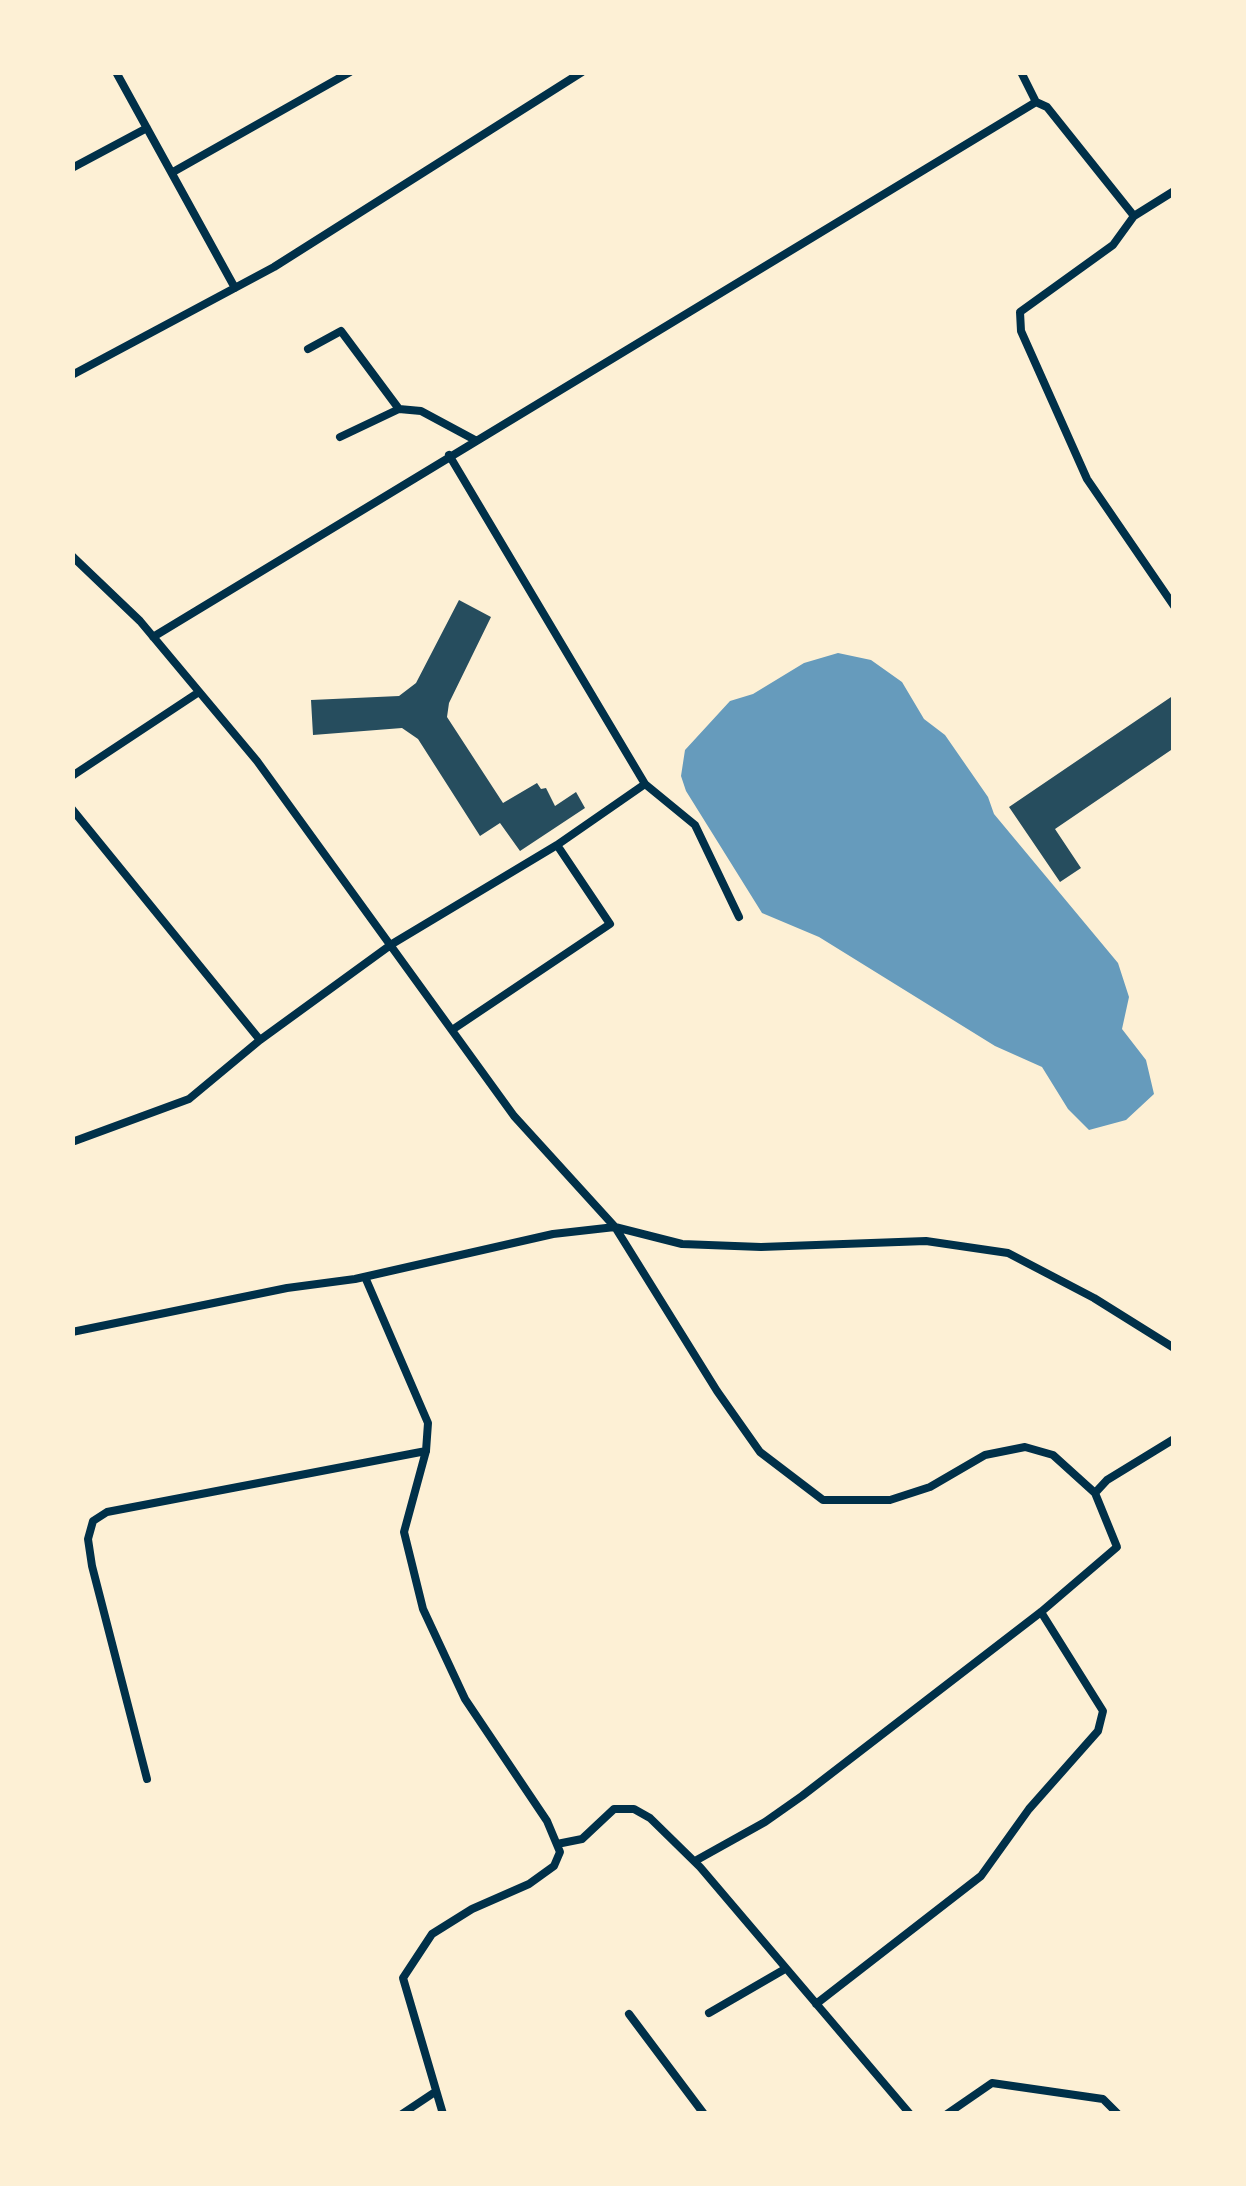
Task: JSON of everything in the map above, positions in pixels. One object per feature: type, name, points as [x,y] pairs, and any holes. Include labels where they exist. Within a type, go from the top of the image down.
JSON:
[{"type":"street","points":[[116,72],[235,288]]},
{"type":"street","points":[[172,172],[350,72]]},
{"type":"street","points":[[72,375],[235,288],[582,72]]},
{"type":"street","points":[[1021,72],[1036,102],[1047,107],[1134,216]]},
{"type":"street","points":[[153,636],[1036,102]]},
{"type":"street","points":[[72,168],[147,128]]},
{"type":"street","points":[[1174,191],[1134,216],[1112,245],[1020,312],[1020,331],[1088,479],[1174,606]]},
{"type":"street","points":[[308,349],[341,331],[399,409]]},
{"type":"street","points":[[340,437],[399,409],[421,412],[475,440]]},
{"type":"street","points":[[449,456],[644,784],[695,825],[739,917]]},
{"type":"street","points":[[72,556],[153,636],[257,761],[514,1116],[614,1227],[717,1392],[760,1452],[823,1500],[890,1500],[930,1487],[985,1454],[1025,1447],[1053,1456],[1095,1492],[1117,1546],[1041,1612],[765,1822],[695,1862]]},
{"type":"street","points":[[72,776],[199,692]]},
{"type":"street","points":[[72,1142],[189,1098],[260,1040],[392,944],[557,845],[644,784]]},
{"type":"street","points":[[72,809],[260,1040]]},
{"type":"street","points":[[452,1030],[610,924],[557,845]]},
{"type":"street","points":[[72,1332],[287,1288],[365,1277],[553,1234],[614,1227],[682,1244],[761,1247],[926,1241],[1008,1253],[1094,1298],[1174,1348]]},
{"type":"street","points":[[365,1277],[428,1423],[426,1450],[404,1532],[423,1610],[466,1699],[547,1820],[560,1852],[554,1866],[432,1934],[403,1978],[442,2114]]},
{"type":"street","points":[[1095,1492],[1106,1480],[1174,1439]]},
{"type":"street","points":[[147,1779],[92,1566],[88,1528],[94,1521],[127,1508],[426,1450]]},
{"type":"street","points":[[816,2004],[981,1876],[1029,1810],[1098,1731],[1103,1711],[1041,1612]]},
{"type":"street","points":[[557,1844],[582,1839],[614,1809],[634,1809],[650,1818],[695,1862],[910,2114]]},
{"type":"street","points":[[709,2013],[785,1969]]},
{"type":"street","points":[[629,2014],[704,2114]]},
{"type":"street","points":[[946,2114],[992,2083],[1104,2099],[1118,2114]]},
{"type":"street","points":[[402,2114],[435,2092]]},
{"type":"water","points":[[838,653],[871,660],[902,682],[924,719],[945,735],[988,797],[994,814],[1118,963],[1129,997],[1122,1029],[1146,1060],[1154,1094],[1126,1120],[1089,1130],[1068,1109],[1042,1067],[995,1046],[819,937],[762,913],[686,791],[681,776],[685,750],[730,701],[753,694],[804,663]]},
{"type":"building","points":[[459,600],[491,617],[449,703],[447,717],[503,803],[537,783],[541,789],[546,788],[555,806],[576,792],[585,808],[520,851],[500,823],[480,836],[418,739],[402,728],[313,735],[311,700],[399,696],[416,683]]},
{"type":"building","points":[[1174,695],[1174,748],[1055,829],[1081,868],[1060,882],[1009,807]]}]
